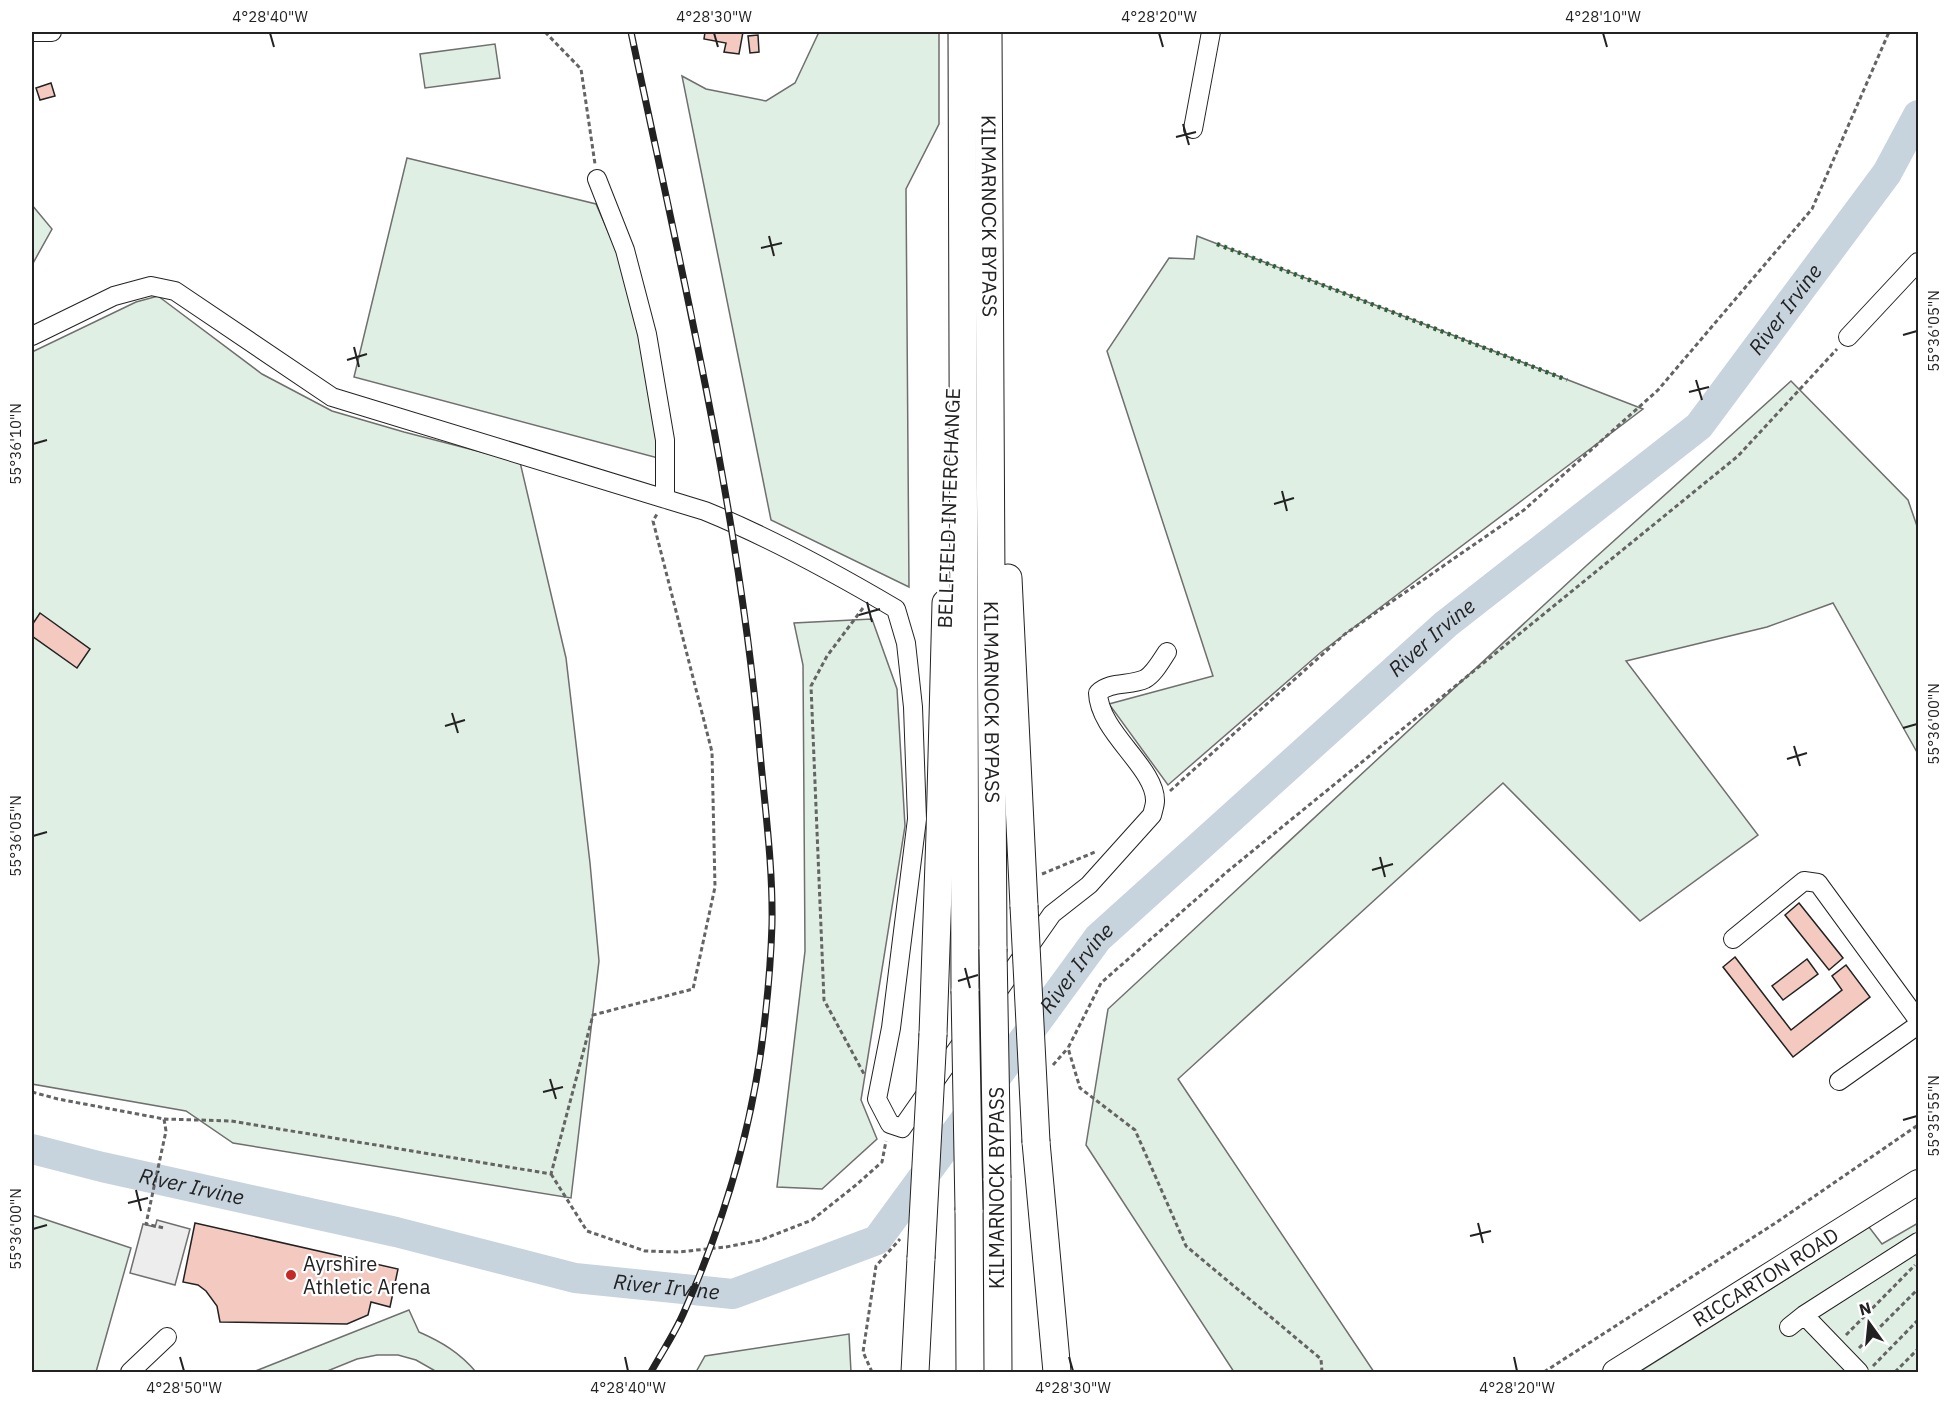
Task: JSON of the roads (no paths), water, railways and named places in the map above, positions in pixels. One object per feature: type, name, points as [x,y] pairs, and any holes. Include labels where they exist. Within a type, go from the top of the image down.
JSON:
[{"type":"highway","name":"KILMARNOCK BYPASS","points":[[962,32],[976,182],[993,950],[998,1372]]},
{"type":"highway","name":"KILMARNOCK BYPASS","points":[[970,1372],[965,991],[976,182],[988,32]]},
{"type":"highway","name":"BELLFIELD INTERCHANGE","points":[[915,1372],[933,1034],[949,474],[976,182]]},
{"type":"highway","points":[[976,182],[1024,906],[1036,1142],[1057,1372]]},
{"type":"main road","name":"RICCARTON ROAD","points":[[1615,1372],[1918,1182]]},
{"type":"street","points":[[32,32],[52,32]]},
{"type":"street","points":[[1193,129],[1211,32]]},
{"type":"street","points":[[597,179],[625,250],[647,334],[665,440],[665,499]]},
{"type":"street","points":[[1848,337],[1918,262]]},
{"type":"street","points":[[32,336],[114,296],[151,286],[175,291],[333,397],[705,511],[743,527],[896,609],[906,643],[913,707],[917,819],[891,1028],[877,1099],[890,1124],[902,1128],[1052,914],[1089,885],[1152,815],[1155,801],[1151,784],[1106,720],[1098,703],[1098,693],[1104,688],[1145,679],[1167,652]]},
{"type":"street","points":[[1733,939],[1804,881],[1818,883],[1918,1020]]},
{"type":"street","points":[[1839,1081],[1918,1025]]},
{"type":"street","points":[[1789,1327],[1918,1242]]},
{"type":"street","points":[[1804,1315],[1847,1360]]},
{"type":"street","points":[[130,1372],[167,1337]]},
{"type":"waterway","name":"River Irvine","points":[[32,1149],[102,1167],[396,1232],[575,1278],[733,1294],[877,1240],[1098,938],[1446,624],[1699,426],[1887,173],[1918,115]]},
{"type":"railway","points":[[631,32],[706,390],[738,570],[760,752],[772,902],[770,963],[759,1064],[735,1172],[698,1278],[673,1335],[651,1372]]},
{"type":"place","name":"Ayrshire Athletic Arena","points":[[291,1275]]}]
